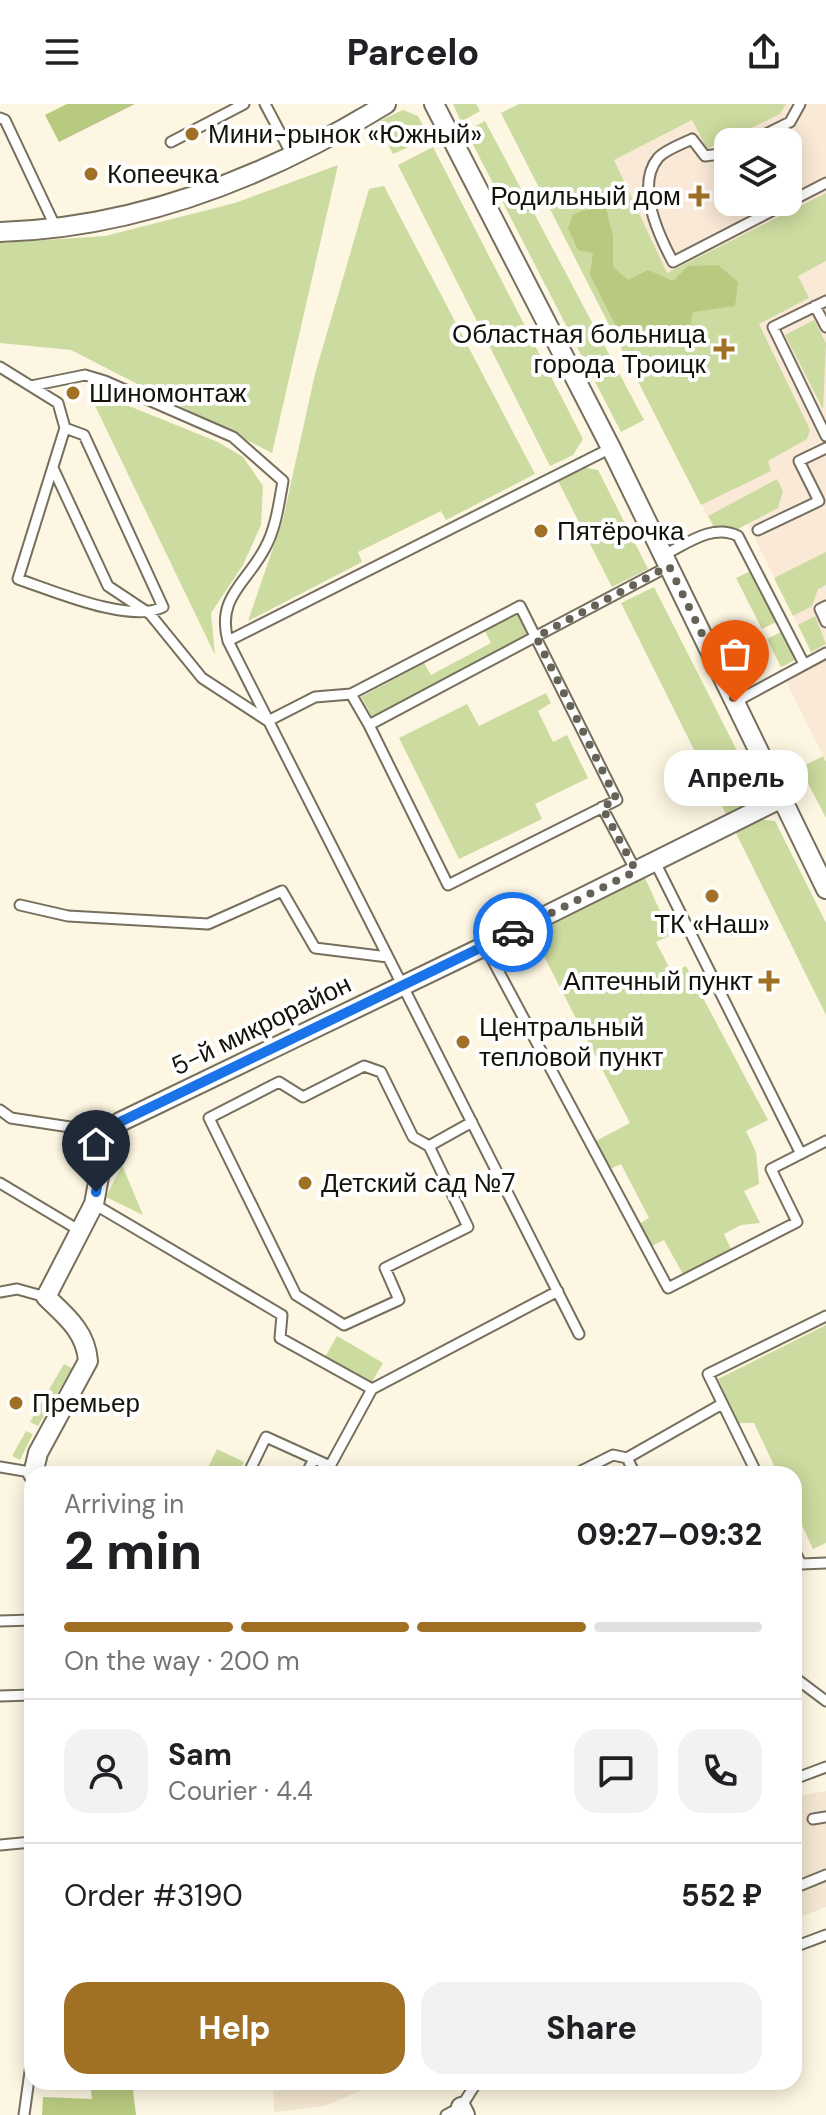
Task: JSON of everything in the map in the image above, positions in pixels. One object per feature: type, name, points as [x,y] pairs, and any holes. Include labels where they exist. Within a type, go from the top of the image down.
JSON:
[{"type":"street","points":[[0,232],[56,230],[208,193],[293,157],[386,104]]},
{"type":"street","points":[[434,104],[611,448],[826,889]]},
{"type":"street","name":"5-й микрорайон","points":[[109,1133],[120,1122],[782,798]]},
{"type":"street","points":[[36,1466],[38,1453],[88,1361],[87,1345],[77,1329],[46,1297],[94,1204],[109,1133]]},
{"type":"lane","points":[[171,142],[244,104]]},
{"type":"lane","points":[[265,104],[293,157]]},
{"type":"lane","points":[[778,128],[790,122],[800,104]]},
{"type":"lane","points":[[0,108],[56,230]]},
{"type":"lane","points":[[714,155],[705,156],[692,139],[658,158],[649,181],[656,228],[673,262],[762,216]]},
{"type":"lane","points":[[802,195],[826,183]]},
{"type":"lane","points":[[826,301],[773,327],[826,436]]},
{"type":"lane","points":[[815,306],[826,327]]},
{"type":"lane","points":[[0,367],[58,403],[65,428],[18,579],[94,604],[150,614],[163,607],[84,435],[65,428]]},
{"type":"lane","points":[[31,386],[85,375],[105,381],[233,437],[283,481],[266,547],[227,603],[222,621],[228,641],[579,1334]]},
{"type":"lane","points":[[228,641],[611,448]]},
{"type":"lane","points":[[758,530],[819,501],[799,461],[826,448]]},
{"type":"lane","points":[[53,468],[108,586],[150,614],[202,678],[268,721]]},
{"type":"lane","points":[[369,725],[536,637],[706,534],[730,532],[743,542],[804,664]]},
{"type":"lane","points":[[268,721],[315,697],[351,694],[520,606],[617,800],[448,885],[351,694]]},
{"type":"lane","points":[[826,606],[820,609],[826,622]]},
{"type":"lane","points":[[735,702],[826,653]]},
{"type":"lane","points":[[602,807],[636,871]]},
{"type":"lane","points":[[655,862],[801,1154]]},
{"type":"lane","points":[[20,905],[68,916],[208,924],[282,891],[315,948],[388,957]]},
{"type":"lane","points":[[485,946],[668,1288],[797,1222],[771,1169],[826,1141]]},
{"type":"lane","points":[[364,1066],[381,1072],[413,1137],[429,1146],[468,1227],[385,1268],[399,1300],[344,1325],[296,1295],[209,1118],[279,1082],[303,1097],[364,1066]]},
{"type":"lane","points":[[0,1110],[11,1118],[109,1133]]},
{"type":"lane","points":[[429,1146],[472,1122]]},
{"type":"lane","points":[[0,1183],[82,1232]]},
{"type":"lane","points":[[94,1204],[282,1315],[280,1338],[372,1389]]},
{"type":"lane","points":[[0,1292],[17,1289],[46,1297]]},
{"type":"lane","points":[[252,1466],[266,1437],[330,1466],[372,1389],[558,1291]]},
{"type":"lane","points":[[753,1466],[708,1374],[826,1316]]},
{"type":"lane","points":[[591,1466],[613,1455],[627,1458],[722,1404]]},
{"type":"lane","points":[[627,1458],[631,1466]]},
{"type":"lane","points":[[310,1466],[314,1459]]},
{"type":"lane","points":[[0,1467],[24,1471]]},
{"type":"lane","points":[[802,1564],[826,1563]]},
{"type":"lane","points":[[0,1621],[24,1620]]},
{"type":"lane","points":[[802,1683],[826,1701]]},
{"type":"lane","points":[[0,1696],[24,1695]]},
{"type":"lane","points":[[802,1776],[826,1767]]},
{"type":"lane","points":[[813,1819],[826,1817]]},
{"type":"lane","points":[[0,1845],[24,1843]]},
{"type":"lane","points":[[802,1885],[826,1875]]},
{"type":"lane","points":[[802,1944],[826,1935]]},
{"type":"lane","points":[[24,2115],[27,2090]]},
{"type":"lane","points":[[457,2112],[472,2090]]},
{"type":"shaded area","name":"Областная больница города Троицк","points":[[519,104],[826,104],[826,762],[786,681],[817,664],[737,502],[708,516],[501,113]]},
{"type":"shaded area","points":[[826,1791],[826,1907],[802,1916],[802,1796]]},
{"type":"shaded area","points":[[273,2090],[363,2090],[324,2106],[274,2112]]},
{"type":"green space","points":[[67,104],[135,104],[59,142],[45,115]]},
{"type":"green space","points":[[453,104],[476,104],[480,111],[461,122]]},
{"type":"green space","name":"Областная больница города Троицк","points":[[519,104],[786,104],[780,114],[751,128],[714,128],[714,146],[707,149],[692,120],[614,160],[667,273],[780,216],[802,216],[802,205],[826,193],[826,261],[798,276],[809,298],[759,324],[810,430],[807,439],[768,461],[771,471],[701,505],[501,113]]},
{"type":"green space","points":[[403,110],[418,116],[429,138],[393,154],[377,122]]},
{"type":"green space","points":[[485,121],[644,420],[621,432],[466,131]]},
{"type":"green space","points":[[433,147],[583,439],[573,455],[550,466],[398,165]]},
{"type":"green space","points":[[338,165],[272,453],[71,350],[0,343],[0,243],[105,236],[235,203]]},
{"type":"green space","points":[[384,186],[535,474],[446,520],[441,511],[358,552],[362,562],[248,621],[283,519],[315,374],[369,189]]},
{"type":"green space","points":[[606,208],[613,236],[613,267],[628,280],[648,270],[673,281],[688,266],[718,265],[738,282],[735,306],[693,312],[686,346],[638,343],[615,324],[590,275],[593,253],[578,250],[568,228],[573,215],[584,210]]},
{"type":"green space","points":[[814,320],[826,343],[823,409],[785,335]]},
{"type":"green space","points":[[87,389],[218,442],[243,457],[263,486],[261,525],[243,565],[211,613],[215,655]]},
{"type":"green space","points":[[581,467],[598,470],[648,569],[612,587],[558,481]]},
{"type":"green space","points":[[777,479],[783,491],[778,508],[736,530],[714,527],[708,516]]},
{"type":"green space","points":[[826,552],[826,585],[818,589],[812,606],[793,616],[774,578]]},
{"type":"green space","points":[[751,571],[776,622],[762,629],[736,578]]},
{"type":"green space","points":[[654,587],[758,792],[748,809],[728,818],[621,603]]},
{"type":"green space","points":[[518,614],[529,636],[373,718],[361,697],[424,663],[431,675],[491,643],[485,631]]},
{"type":"green space","points":[[815,616],[826,644],[811,652],[798,625]]},
{"type":"green space","points":[[781,632],[795,660],[781,667],[767,639]]},
{"type":"green space","points":[[546,693],[551,703],[538,711],[553,742],[567,735],[588,778],[535,804],[542,819],[459,859],[399,738],[467,704],[479,726]]},
{"type":"green space","points":[[823,756],[826,762],[826,818],[800,768]]},
{"type":"green space","points":[[755,819],[775,821],[826,923],[826,1015],[734,829]]},
{"type":"green space","points":[[645,878],[671,935],[656,942],[672,973],[686,966],[768,1120],[746,1131],[756,1152],[759,1184],[744,1191],[760,1223],[741,1225],[724,1234],[731,1249],[684,1276],[664,1240],[652,1246],[637,1225],[649,1218],[621,1164],[608,1170],[594,1142],[630,1123],[533,935]]},
{"type":"green space","points":[[122,1165],[143,1215],[106,1197]]},
{"type":"green space","points":[[826,1325],[826,1543],[813,1549],[802,1525],[802,1466],[774,1466],[754,1423],[738,1423],[718,1379]]},
{"type":"green space","points":[[337,1336],[383,1363],[370,1385],[324,1359]]},
{"type":"green space","points":[[64,1364],[72,1368],[38,1426],[30,1422]]},
{"type":"green space","points":[[26,1431],[33,1434],[20,1460],[12,1456]]},
{"type":"green space","points":[[217,1449],[244,1462],[242,1466],[209,1466]]},
{"type":"green space","points":[[91,2090],[133,2090],[136,2115],[42,2115],[43,2097],[92,2099]]},
{"type":"way so far","points":[[513,932],[636,871],[602,807],[617,800],[536,637],[669,566],[735,702]]},
{"type":"place","name":"Мини-рынок «Южный»","points":[[192,134]]},
{"type":"place","name":"Копеечка","points":[[91,174]]},
{"type":"place","name":"Родильный дом","points":[[699,196]]},
{"type":"place","name":"Областная больница города Троицк","points":[[724,349]]},
{"type":"place","name":"Шиномонтаж","points":[[73,393]]},
{"type":"place","name":"Пятёрочка","points":[[541,531]]},
{"type":"place","name":"Апрель","points":[[735,702]]},
{"type":"place","name":"ТК «Наш»","points":[[712,896]]},
{"type":"place","name":"Аптечный пункт","points":[[769,981]]},
{"type":"place","name":"Центральный тепловой пункт","points":[[463,1042]]},
{"type":"place","name":"Детский сад №7","points":[[305,1183]]},
{"type":"place","name":"Премьер","points":[[16,1403]]},
{"type":"route","points":[[96,1192],[105,1144],[109,1133],[120,1122],[513,932]]}]
